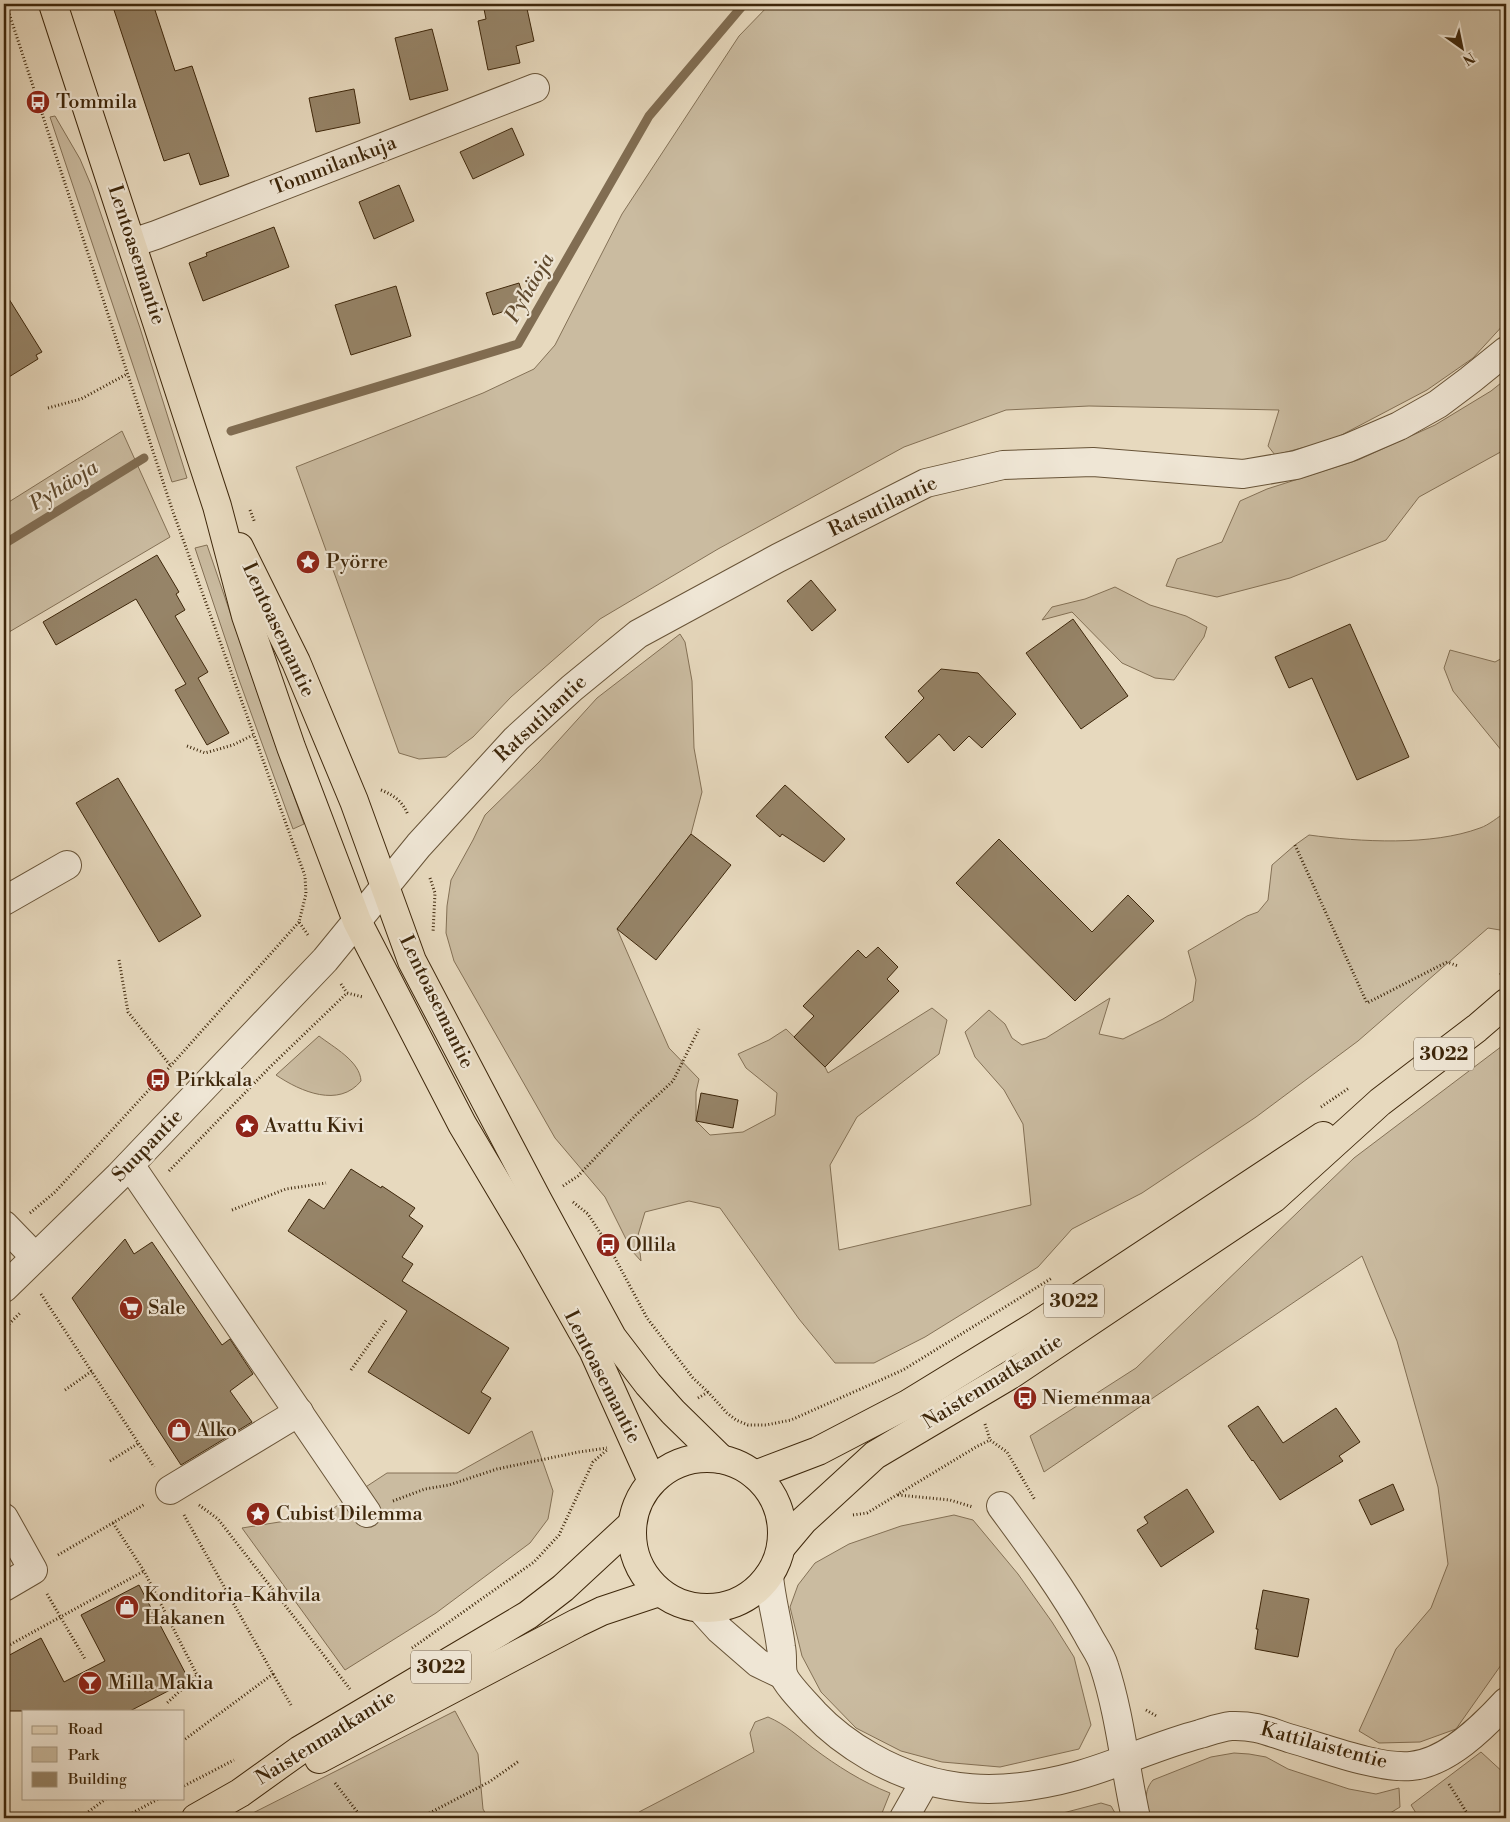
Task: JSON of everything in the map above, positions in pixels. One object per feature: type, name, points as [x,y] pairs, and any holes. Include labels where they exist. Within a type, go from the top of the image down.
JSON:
[{"type":"main road","name":"Lentoasemantie","points":[[53,4],[217,506],[246,616],[291,747],[357,921],[462,1124],[593,1350],[652,1481]]},
{"type":"main road","name":"Lentoasemantie","points":[[217,506],[259,585],[296,662],[354,801],[384,886],[422,954],[537,1199],[612,1337],[648,1384],[673,1412],[721,1459]]},
{"type":"main road","name":"Naistenmatkantie","points":[[782,1546],[803,1521],[875,1455],[1010,1375],[1274,1198],[1380,1102],[1477,1028],[1506,1003]]},
{"type":"main road","name":"Naistenmatkantie","points":[[755,1475],[818,1451],[908,1404],[1037,1325],[1129,1266],[1311,1143],[1380,1102]]},
{"type":"main road","name":"3022","points":[[700,1458],[721,1459],[744,1468],[755,1475],[771,1493],[777,1504],[783,1532],[782,1546],[775,1566],[769,1576],[756,1589],[741,1600],[730,1605],[701,1609],[681,1604],[659,1592],[642,1573],[631,1538],[631,1525],[638,1501],[652,1481],[662,1472],[684,1461],[700,1458]]},
{"type":"main road","name":"Naistenmatkantie","points":[[196,1818],[240,1793],[300,1750],[528,1615],[563,1588],[631,1525]]},
{"type":"main road","name":"Naistenmatkantie","points":[[240,1793],[311,1764],[602,1611],[659,1592]]},
{"type":"street","name":"Tommilankuja","points":[[132,243],[535,88]]},
{"type":"street","name":"Ratsutilantie","points":[[384,886],[516,739],[572,688],[638,634],[778,558],[926,483],[1003,465],[1093,462],[1243,474],[1296,465],[1348,448],[1399,426],[1438,404],[1506,351]]},
{"type":"street","points":[[4,901],[67,864]]},
{"type":"street","name":"Suupantie","points":[[4,1288],[130,1165],[325,960],[384,886]]},
{"type":"street","points":[[130,1165],[367,1512]]},
{"type":"street","points":[[4,1225],[35,1257]]},
{"type":"street","points":[[170,1490],[299,1412]]},
{"type":"street","points":[[1001,1506],[1046,1567],[1080,1620],[1104,1664],[1121,1736],[1136,1818]]},
{"type":"street","points":[[4,1518],[33,1570],[4,1587]]},
{"type":"street","points":[[701,1609],[720,1630],[758,1664],[783,1675],[781,1647],[769,1576]]},
{"type":"street","name":"Kattilaistentie","points":[[783,1675],[804,1702],[839,1737],[889,1767],[925,1781],[962,1788],[1031,1787],[1077,1776],[1177,1740],[1229,1726],[1260,1728],[1288,1738],[1380,1764],[1410,1766],[1435,1759],[1461,1744],[1485,1725],[1506,1702]]},
{"type":"street","points":[[904,1818],[925,1781]]},
{"type":"path","points":[[6,4],[172,510],[305,876],[306,894],[299,922],[55,1192]]},
{"type":"path","points":[[48,408],[81,399],[127,374]]},
{"type":"path","points":[[249,508],[257,526]]},
{"type":"path","points":[[187,746],[205,753],[233,745],[253,735]]},
{"type":"path","name":"Lentoasemantie","points":[[376,788],[389,793],[404,804],[435,893],[422,954]]},
{"type":"path","points":[[1295,844],[1367,1003],[1447,962],[1458,966]]},
{"type":"path","points":[[299,922],[347,993],[364,997],[386,980]]},
{"type":"path","points":[[119,960],[128,1012],[170,1065]]},
{"type":"path","points":[[1499,975],[1506,970]]},
{"type":"path","points":[[148,1191],[183,1158],[271,1066],[347,993]]},
{"type":"path","points":[[558,1189],[578,1176],[636,1115],[673,1081],[699,1029]]},
{"type":"path","points":[[1320,1107],[1353,1086]]},
{"type":"path","points":[[232,1210],[286,1189],[326,1183]]},
{"type":"path","points":[[573,1202],[588,1214],[603,1237],[647,1318],[693,1378],[727,1413],[736,1420],[748,1425],[766,1425],[791,1420],[903,1370],[1059,1274]]},
{"type":"path","points":[[47,1288],[41,1294],[170,1490],[291,1705]]},
{"type":"path","points":[[4,1329],[26,1307]]},
{"type":"path","points":[[352,1370],[387,1319]]},
{"type":"path","points":[[65,1390],[92,1372]]},
{"type":"path","points":[[673,1412],[708,1392]]},
{"type":"path","points":[[110,1461],[139,1443]]},
{"type":"path","points":[[367,1512],[407,1494],[497,1470],[608,1448],[593,1462],[559,1535],[534,1562],[405,1653]]},
{"type":"path","points":[[85,1659],[33,1570],[170,1490]]},
{"type":"path","points":[[170,1490],[193,1500],[218,1519],[352,1691],[345,1696]]},
{"type":"path","points":[[896,1495],[950,1500],[973,1508],[1001,1506]]},
{"type":"path","points":[[113,1523],[144,1571],[197,1675],[166,1704]]},
{"type":"path","points":[[4,1648],[144,1571]]},
{"type":"path","points":[[185,1739],[273,1674]]},
{"type":"path","points":[[185,1785],[237,1758]]},
{"type":"path","points":[[420,1818],[489,1782],[519,1761]]},
{"type":"path","points":[[334,1782],[362,1818]]},
{"type":"path","points":[[1448,1782],[1470,1818]]},
{"type":"path","points":[[80,1818],[104,1800]]},
{"type":"path","points":[[122,1818],[156,1800]]},
{"type":"green space","points":[[770,4],[1506,4],[1506,322],[1473,358],[1427,390],[1332,440],[1275,455],[1268,446],[1279,410],[1089,406],[1006,410],[904,447],[718,549],[600,619],[511,697],[473,737],[446,757],[419,759],[399,753],[296,467],[483,393],[534,369],[555,345],[622,214],[739,36]]},
{"type":"green space","points":[[55,116],[80,159],[91,185],[140,328],[187,478],[172,482],[50,117]]},
{"type":"green space","points":[[1506,379],[1506,449],[1419,497],[1386,540],[1290,578],[1217,597],[1166,586],[1177,559],[1222,542],[1240,501],[1267,489],[1358,460],[1435,425],[1491,391]]},
{"type":"green space","points":[[122,431],[170,537],[4,635],[4,505]]},
{"type":"green space","points":[[207,545],[304,824],[293,829],[238,677],[195,548]]},
{"type":"green space","points":[[1115,587],[1150,605],[1186,616],[1207,627],[1204,637],[1174,680],[1155,678],[1122,663],[1072,612],[1042,620],[1052,607],[1085,599]]},
{"type":"green space","points":[[680,634],[685,642],[692,681],[694,748],[702,792],[691,834],[617,929],[669,1048],[699,1079],[696,1092],[696,1121],[710,1135],[743,1132],[775,1115],[777,1093],[746,1068],[738,1054],[769,1040],[786,1029],[825,1067],[828,1073],[932,1008],[947,1020],[939,1054],[857,1117],[830,1165],[839,1250],[1031,1205],[1023,1124],[1004,1090],[975,1057],[965,1032],[989,1010],[1005,1024],[1012,1038],[1022,1045],[1046,1038],[1110,998],[1099,1034],[1123,1039],[1163,1019],[1193,1001],[1196,980],[1188,951],[1247,916],[1258,912],[1268,900],[1272,865],[1309,835],[1373,841],[1440,838],[1480,828],[1506,812],[1506,931],[1488,928],[1358,1041],[1256,1117],[1142,1193],[1072,1229],[1038,1267],[925,1337],[874,1363],[835,1363],[799,1319],[720,1208],[689,1201],[645,1212],[638,1235],[641,1261],[632,1251],[605,1197],[555,1138],[454,961],[446,933],[447,906],[451,880],[485,815],[539,762],[597,698]]},
{"type":"green space","points":[[1450,650],[1495,662],[1506,656],[1506,756],[1453,691],[1444,668]]},
{"type":"green space","points":[[319,1036],[345,1055],[356,1067],[361,1081],[352,1089],[342,1094],[320,1094],[297,1087],[276,1075]]},
{"type":"green space","points":[[1506,1043],[1506,1658],[1456,1729],[1420,1742],[1379,1743],[1359,1731],[1396,1649],[1431,1608],[1448,1564],[1438,1487],[1397,1341],[1362,1256],[1044,1472],[1030,1436],[1136,1368],[1354,1158]]},
{"type":"green space","points":[[532,1431],[553,1491],[548,1519],[530,1543],[436,1613],[345,1670],[242,1528],[323,1515],[387,1473],[457,1473]]},
{"type":"green space","points":[[954,1515],[973,1520],[1018,1574],[1074,1657],[1091,1725],[1079,1749],[1000,1767],[942,1762],[901,1751],[856,1728],[821,1692],[802,1656],[790,1607],[798,1585],[815,1563],[849,1544],[901,1526]]},
{"type":"green space","points":[[455,1711],[478,1754],[483,1809],[488,1818],[243,1818]]},
{"type":"green space","points":[[768,1717],[786,1727],[813,1748],[860,1779],[890,1793],[880,1818],[642,1818],[639,1812],[754,1752],[750,1733],[755,1722]]},
{"type":"green space","points":[[1481,1752],[1506,1775],[1506,1818],[1419,1818],[1411,1805]]},
{"type":"green space","points":[[1234,1753],[1266,1757],[1288,1769],[1349,1789],[1376,1794],[1399,1788],[1400,1807],[1382,1818],[1151,1818],[1146,1794],[1153,1780],[1211,1757]]},
{"type":"green space","points":[[1101,1803],[1111,1806],[1118,1818],[1044,1818]]},
{"type":"building","points":[[112,4],[153,4],[175,71],[192,66],[229,176],[200,185],[189,153],[164,161]]},
{"type":"building","points":[[483,4],[526,4],[534,41],[516,46],[520,63],[488,70],[478,21],[486,19]]},
{"type":"building","points":[[432,29],[448,90],[410,100],[395,38]]},
{"type":"building","points":[[354,89],[360,123],[316,132],[309,98]]},
{"type":"building","points":[[512,128],[524,155],[473,179],[460,152]]},
{"type":"building","points":[[399,185],[414,221],[374,239],[359,202]]},
{"type":"building","points":[[274,227],[289,267],[203,301],[189,263],[207,256],[206,253]]},
{"type":"building","points":[[519,283],[526,304],[493,315],[486,293]]},
{"type":"building","points":[[396,286],[411,336],[351,355],[335,305]]},
{"type":"building","points":[[4,291],[42,352],[36,355],[38,359],[4,380]]},
{"type":"building","points":[[157,555],[179,592],[176,594],[185,610],[175,616],[208,672],[198,678],[229,733],[207,745],[175,690],[186,684],[136,599],[56,645],[43,622]]},
{"type":"building","points":[[811,580],[836,610],[812,631],[787,601]]},
{"type":"building","points":[[1073,619],[1128,696],[1081,729],[1026,653]]},
{"type":"building","points":[[1350,624],[1409,757],[1357,780],[1312,678],[1289,688],[1275,657]]},
{"type":"building","points":[[941,669],[978,673],[1016,714],[982,748],[969,736],[954,751],[939,734],[908,763],[885,737],[924,698],[918,691]]},
{"type":"building","points":[[118,778],[201,916],[159,942],[76,803]]},
{"type":"building","points":[[785,785],[845,839],[824,862],[782,834],[780,837],[756,816]]},
{"type":"building","points":[[691,834],[731,865],[656,960],[617,929]]},
{"type":"building","points":[[999,839],[1092,932],[1128,895],[1154,921],[1075,1001],[956,883]]},
{"type":"building","points":[[878,947],[898,967],[887,979],[899,991],[825,1067],[794,1037],[814,1016],[803,1006],[858,950],[866,958]]},
{"type":"building","points":[[701,1093],[738,1100],[733,1128],[696,1121]]},
{"type":"building","points":[[351,1169],[381,1188],[382,1186],[415,1208],[409,1216],[423,1226],[402,1257],[413,1264],[402,1281],[509,1348],[481,1392],[491,1398],[469,1434],[368,1372],[407,1311],[288,1231],[309,1199],[324,1209]]},
{"type":"building","points":[[125,1239],[134,1254],[152,1242],[222,1345],[230,1339],[253,1374],[230,1391],[252,1422],[181,1465],[72,1298]]},
{"type":"building","points":[[1258,1406],[1283,1443],[1336,1408],[1360,1442],[1339,1456],[1343,1461],[1280,1500],[1228,1426]]},
{"type":"building","points":[[1393,1484],[1404,1510],[1371,1525],[1359,1500]]},
{"type":"building","points":[[1187,1489],[1214,1532],[1161,1567],[1137,1530],[1148,1523],[1144,1517]]},
{"type":"building","points":[[139,1585],[189,1680],[132,1710],[4,1711],[4,1658],[41,1638],[64,1682],[105,1661],[81,1615]]},
{"type":"building","points":[[1263,1590],[1309,1599],[1298,1657],[1255,1649],[1258,1629],[1256,1629]]},
{"type":"waterway","name":"Pyhäoja","points":[[231,431],[518,344],[649,116],[744,4]]},
{"type":"waterway","name":"Pyhäoja","points":[[4,544],[144,458]]},
{"type":"place","name":"Tommila","points":[[38,102]]},
{"type":"place","name":"Pyörre","points":[[308,562]]},
{"type":"place","name":"Pirkkala","points":[[158,1080]]},
{"type":"place","name":"Avattu Kivi","points":[[247,1126]]},
{"type":"place","name":"Ollila","points":[[608,1245]]},
{"type":"place","name":"Sale","points":[[131,1308]]},
{"type":"place","name":"Niemenmaa","points":[[1025,1398]]},
{"type":"place","name":"Alko","points":[[179,1430]]},
{"type":"place","name":"Cubist Dilemma","points":[[258,1514]]},
{"type":"place","name":"Konditoria-Kahvila Hakanen","points":[[127,1607]]},
{"type":"place","name":"Milla Makia","points":[[90,1683]]}]
